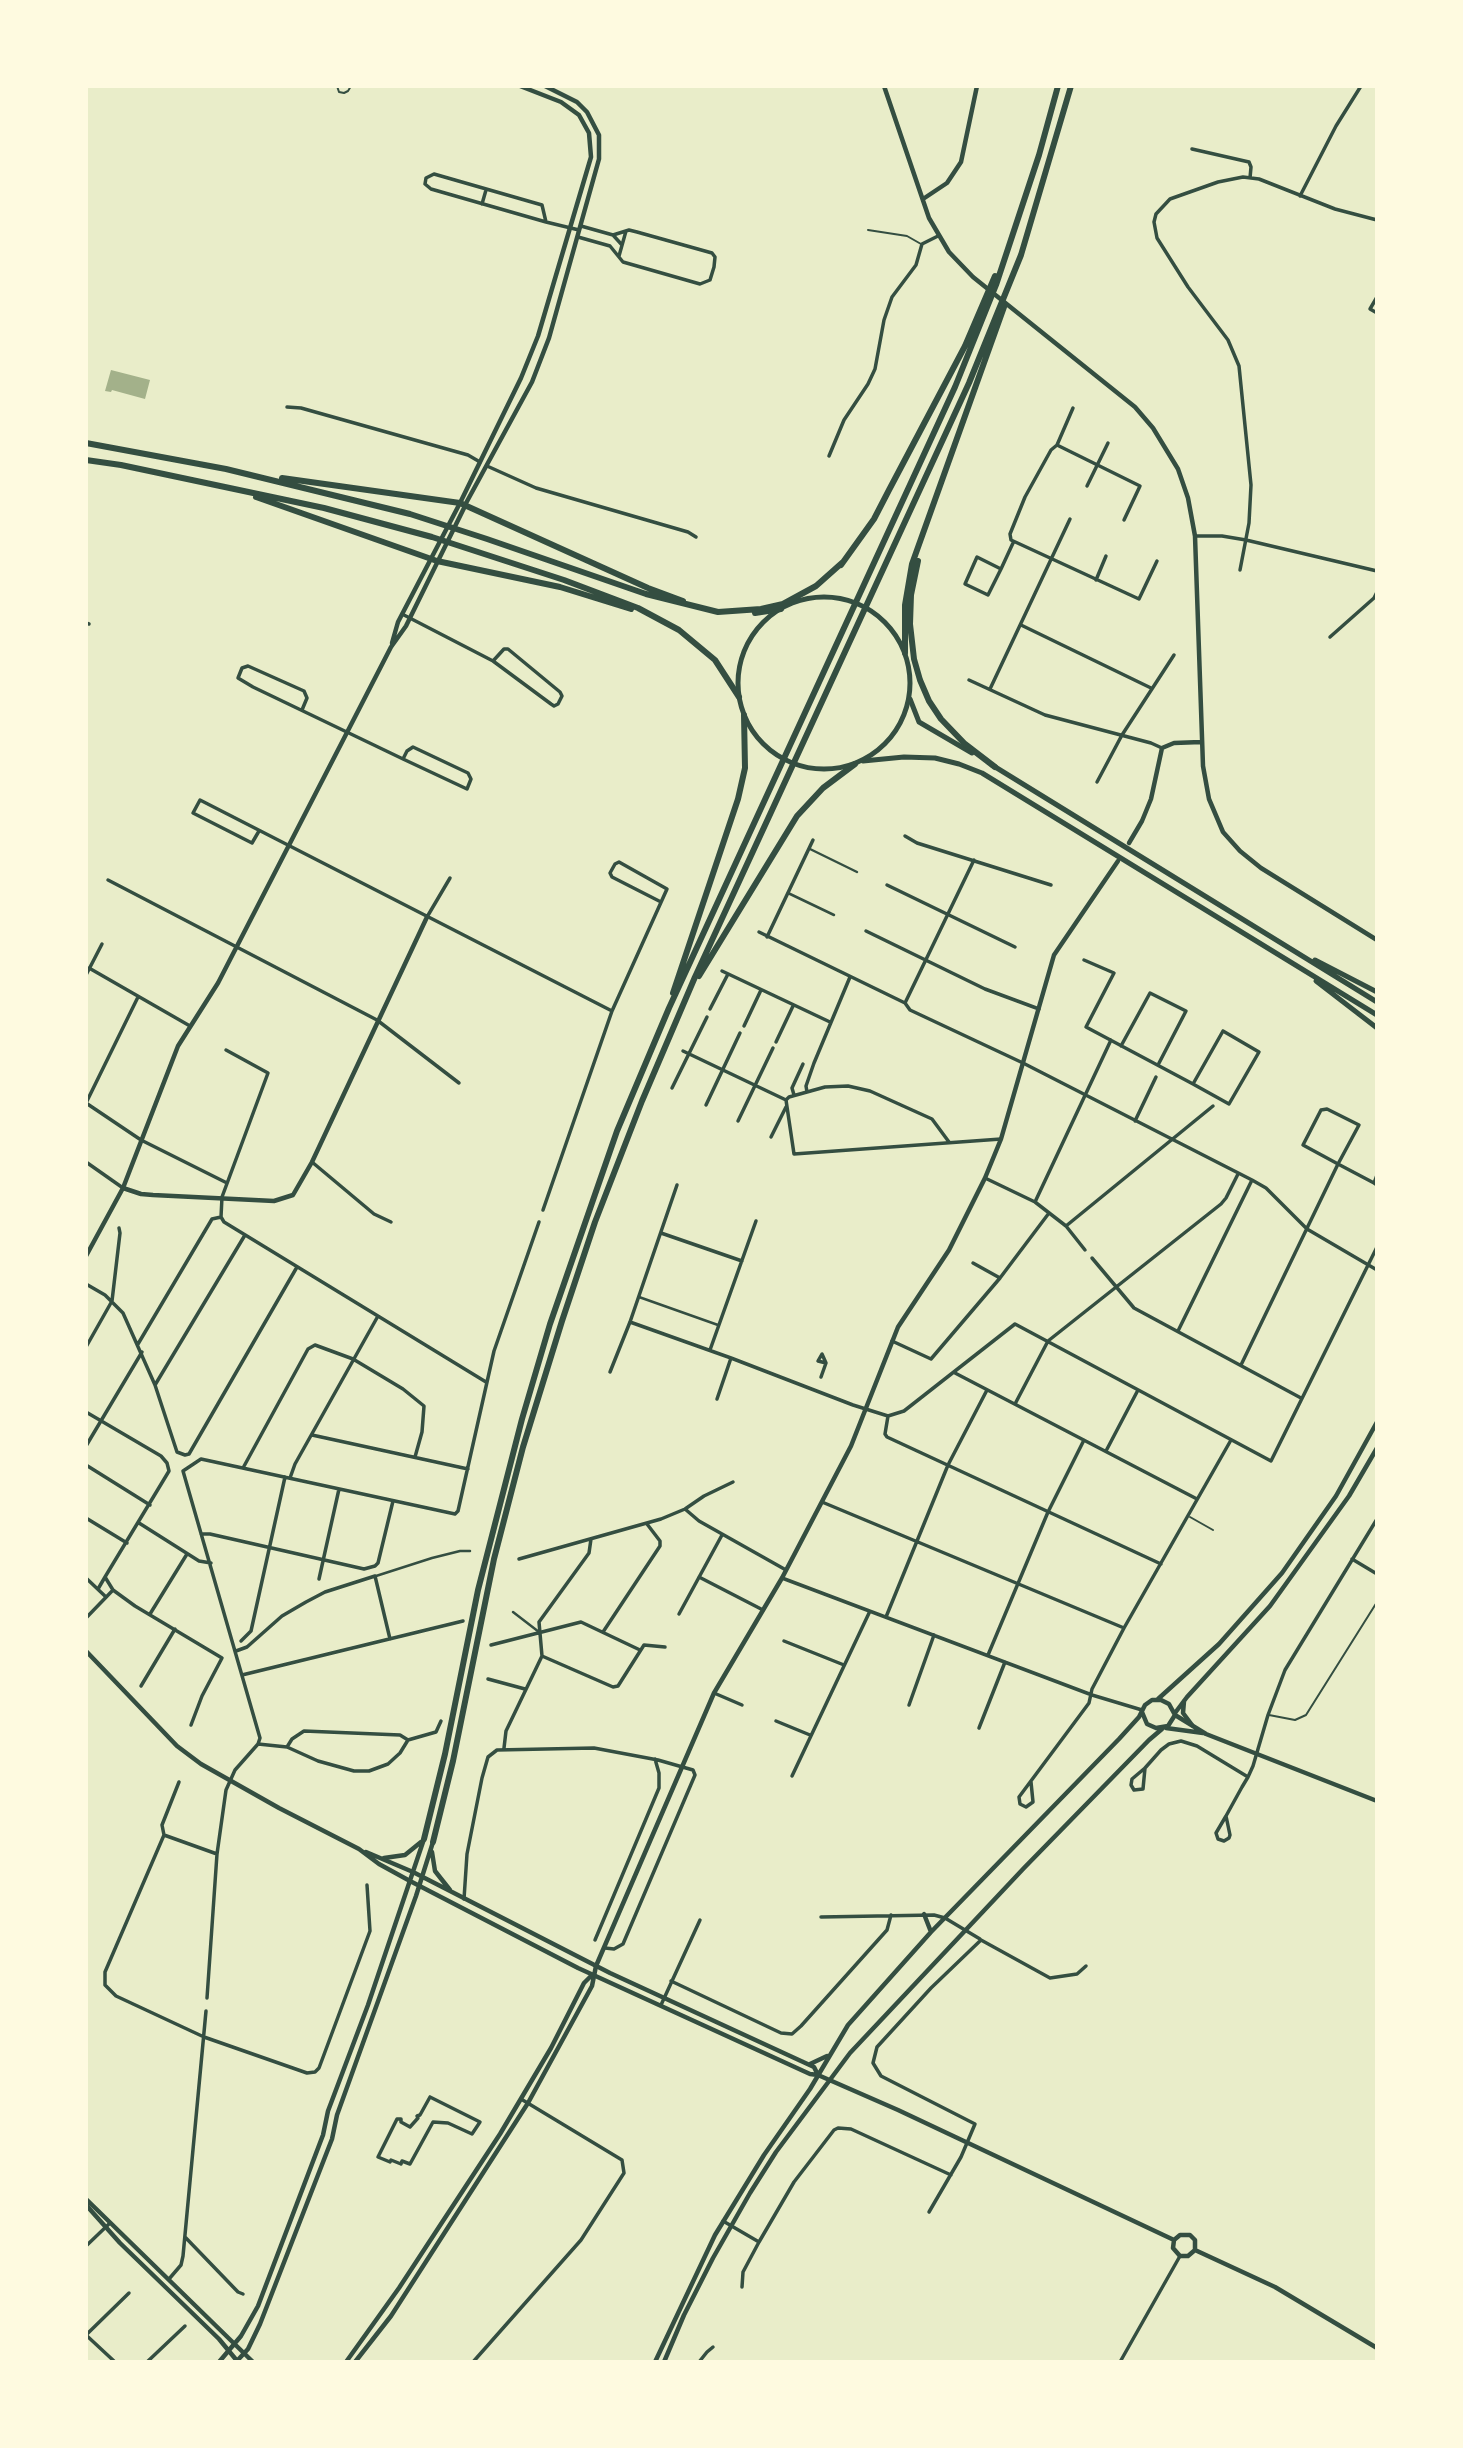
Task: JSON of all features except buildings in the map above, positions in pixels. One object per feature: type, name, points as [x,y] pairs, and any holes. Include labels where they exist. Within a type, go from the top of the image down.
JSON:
[{"type":"highway","points":[[424,1839],[445,1754],[478,1590],[529,1395],[563,1285],[617,1131],[669,1008],[955,387],[996,285],[1039,155],[1058,86]]},
{"type":"highway","points":[[905,653],[905,605],[909,581],[931,512],[997,331],[1040,196],[1071,86]]},
{"type":"highway","points":[[796,602],[816,590],[844,562],[874,519],[954,368],[1008,249]]},
{"type":"highway","points":[[432,1845],[453,1761],[494,1559],[531,1418],[595,1222],[691,986],[948,432],[1009,288]]},
{"type":"highway","points":[[86,443],[226,469],[463,504],[648,588],[718,612],[761,609],[783,604],[816,586],[844,562]]},
{"type":"highway","points":[[86,460],[324,508],[456,545],[620,601],[689,636],[715,660],[739,697]]},
{"type":"highway","points":[[226,469],[410,514],[646,594],[718,612],[768,612],[781,609]]},
{"type":"highway","points":[[211,484],[296,510],[434,560],[582,593],[646,615],[689,636]]},
{"type":"highway","points":[[931,512],[911,595],[910,624],[914,659],[923,690],[941,719],[965,744],[995,767]]},
{"type":"highway","points":[[669,1008],[740,792],[746,756],[744,715]]},
{"type":"highway","points":[[691,986],[713,956],[763,868],[797,816],[823,789],[855,764]]},
{"type":"main road","points":[[463,504],[480,462],[522,378],[591,157],[591,141],[587,127],[579,115],[564,104],[520,86]]},
{"type":"main road","points":[[391,647],[402,614],[463,504],[488,466],[536,371],[549,338],[581,228],[599,159],[599,135],[595,124],[582,106],[545,86]]},
{"type":"main road","points":[[884,86],[938,236],[955,260],[1135,407],[1167,448],[1178,468],[1188,498],[1195,536],[1201,742],[1206,788],[1217,821],[1231,842],[1261,868],[1377,940]]},
{"type":"main road","points":[[923,199],[947,183],[961,162],[977,86]]},
{"type":"main road","points":[[86,1256],[123,1188],[173,1058],[190,1026],[218,984],[318,786],[391,647],[410,618],[434,560]]},
{"type":"main road","points":[[832,597],[856,603],[885,622],[900,641],[911,676],[910,699],[894,736],[880,750],[863,761],[821,770],[787,761],[767,748],[744,715],[739,697],[740,666],[746,646],[764,621],[796,602],[808,598],[832,597]]},
{"type":"main road","points":[[910,699],[916,718],[924,725],[1377,1002]]},
{"type":"main road","points":[[1129,843],[1151,799],[1162,748],[1174,743],[1201,742]]},
{"type":"main road","points":[[863,761],[918,757],[946,760],[982,773],[1377,1015]]},
{"type":"main road","points":[[355,2362],[401,2301],[528,2103],[592,1986],[596,1966],[714,1693],[782,1578],[851,1446],[892,1341],[906,1313],[949,1250],[985,1178],[1001,1139],[1059,944],[1093,900],[1118,861]]},
{"type":"main road","points":[[123,1188],[141,1194],[274,1201],[286,1199],[295,1193],[427,917]]},
{"type":"main road","points":[[1253,925],[1377,992]]},
{"type":"main road","points":[[1273,951],[1377,1028]]},
{"type":"main road","points":[[655,2362],[690,2284],[723,2221],[857,2014],[945,1918],[1114,1744],[1147,1703],[1157,1699],[1219,1644],[1282,1573],[1336,1496],[1377,1422]]},
{"type":"main road","points":[[664,2362],[684,2315],[731,2225],[776,2152],[830,2080],[870,2031],[966,1930],[1149,1740],[1172,1723],[1184,1700],[1270,1606],[1349,1496],[1377,1447]]},
{"type":"main road","points":[[86,1651],[177,1746],[230,1780],[359,1849],[413,1872],[596,1966],[814,2067],[818,2075]]},
{"type":"main road","points":[[1157,1699],[1167,1702],[1175,1715],[1206,1734],[1377,1801]]},
{"type":"main road","points":[[1184,1700],[1183,1713],[1192,1725]]},
{"type":"main road","points":[[1142,1711],[1149,1726],[1206,1734]]},
{"type":"main road","points":[[384,1858],[405,1856],[424,1839]]},
{"type":"main road","points":[[219,2362],[235,2345],[258,2306],[323,2135],[328,2111],[357,2037],[424,1839]]},
{"type":"main road","points":[[86,2199],[237,2362],[260,2324],[332,2138],[337,2115],[420,1886],[432,1845]]},
{"type":"main road","points":[[432,1845],[435,1871],[453,1893]]},
{"type":"main road","points":[[359,1849],[410,1881],[593,1975],[804,2072],[830,2080],[968,2142],[1174,2240]]},
{"type":"main road","points":[[924,1914],[931,1933]]},
{"type":"main road","points":[[346,2362],[399,2288],[521,2099],[557,2038],[584,1983],[593,1975]]},
{"type":"main road","points":[[807,2064],[817,2063],[828,2056]]},
{"type":"main road","points":[[86,2205],[253,2362]]},
{"type":"main road","points":[[1180,2235],[1190,2235],[1195,2240],[1195,2250],[1188,2256],[1180,2256],[1175,2251],[1174,2240],[1180,2235]]},
{"type":"main road","points":[[1195,2250],[1275,2287],[1377,2348]]},
{"type":"street","points":[[1300,195],[1336,126],[1361,86]]},
{"type":"street","points":[[1192,149],[1250,162],[1250,178]]},
{"type":"street","points":[[546,222],[542,205],[434,174],[426,178],[425,184],[430,189],[482,204],[546,222],[571,228],[612,235],[626,231],[637,232],[712,253],[715,260],[710,280],[701,284],[623,261],[610,246]]},
{"type":"street","points":[[1240,570],[1250,515],[1251,485],[1237,357],[1228,340],[1168,259],[1157,238],[1154,222],[1158,210],[1170,199],[1231,178],[1250,178],[1335,209],[1377,220]]},
{"type":"street","points":[[482,204],[486,190]]},
{"type":"street","points":[[619,258],[626,231]]},
{"type":"street","points":[[612,235],[622,245]]},
{"type":"street","points":[[829,456],[844,421],[878,362],[889,304],[896,290],[916,265],[922,244],[938,236]]},
{"type":"street","points":[[578,237],[610,246],[622,245]]},
{"type":"street","points":[[1377,297],[1370,309],[1377,313]]},
{"type":"street","points":[[287,407],[300,408],[468,455],[536,488],[688,532],[696,537]]},
{"type":"street","points":[[1073,408],[1057,444],[1025,497],[1010,537],[1013,543],[1139,599],[1157,561]]},
{"type":"street","points":[[1087,486],[1108,443]]},
{"type":"street","points":[[1057,444],[1140,486],[1124,520]]},
{"type":"street","points":[[990,689],[1070,520]]},
{"type":"street","points":[[1195,536],[1222,536],[1246,540],[1377,571]]},
{"type":"street","points":[[1001,569],[977,557],[965,584],[988,595],[1001,569],[1013,543]]},
{"type":"street","points":[[1096,580],[1106,556]]},
{"type":"street","points":[[1330,637],[1374,598],[1377,592]]},
{"type":"street","points":[[402,614],[494,660],[551,704],[558,704],[562,696],[560,692],[508,649],[503,649],[494,660]]},
{"type":"street","points":[[1021,625],[1151,688]]},
{"type":"street","points":[[1097,782],[1122,735],[1174,655]]},
{"type":"street","points":[[302,710],[307,698],[303,691],[248,666],[243,668],[238,676],[240,680],[403,759],[467,789],[471,779],[468,773],[413,747],[403,759]]},
{"type":"street","points":[[969,680],[1045,715],[1162,748]]},
{"type":"street","points":[[259,831],[252,844],[193,813],[200,800],[612,1011]]},
{"type":"street","points":[[905,836],[917,843],[1051,885]]},
{"type":"street","points":[[768,937],[813,840]]},
{"type":"street","points":[[810,849],[857,872]]},
{"type":"street","points":[[905,1003],[974,860]]},
{"type":"street","points":[[543,1210],[612,1011],[667,889],[619,862],[615,864],[610,873],[612,877],[661,902]]},
{"type":"street","points":[[427,917],[450,878]]},
{"type":"street","points":[[108,880],[377,1020],[459,1083]]},
{"type":"street","points":[[887,886],[1015,947]]},
{"type":"street","points":[[788,893],[834,915]]},
{"type":"street","points":[[866,931],[985,989],[1039,1009]]},
{"type":"street","points":[[760,933],[905,1003],[910,1010],[1023,1063],[1252,1180],[1266,1188],[1307,1229],[1377,1270]]},
{"type":"street","points":[[86,975],[102,944]]},
{"type":"street","points":[[1084,960],[1114,973],[1086,1027],[1229,1104],[1259,1052],[1223,1031],[1193,1084]]},
{"type":"street","points":[[89,968],[190,1026]]},
{"type":"street","points":[[722,971],[830,1022]]},
{"type":"street","points":[[710,1009],[727,974]]},
{"type":"street","points":[[807,1092],[806,1086],[850,977]]},
{"type":"street","points":[[744,1026],[761,990]]},
{"type":"street","points":[[1121,1045],[1150,993],[1186,1011],[1158,1065]]},
{"type":"street","points":[[138,997],[86,1103],[141,1140],[227,1183]]},
{"type":"street","points":[[776,1042],[793,1005]]},
{"type":"street","points":[[673,1088],[707,1017]]},
{"type":"street","points":[[706,1105],[740,1033]]},
{"type":"street","points":[[1035,1202],[1111,1040]]},
{"type":"street","points":[[738,1121],[773,1048]]},
{"type":"street","points":[[226,1050],[268,1073],[222,1197],[221,1217],[224,1222],[486,1382]]},
{"type":"street","points":[[683,1051],[786,1100]]},
{"type":"street","points":[[794,1095],[792,1088],[803,1064]]},
{"type":"street","points":[[1135,1121],[1156,1076]]},
{"type":"street","points":[[786,1100],[794,1095],[825,1087],[848,1086],[870,1091],[932,1119],[948,1142]]},
{"type":"street","points":[[786,1100],[794,1154],[1001,1139]]},
{"type":"street","points":[[1066,1226],[1213,1106]]},
{"type":"street","points":[[771,1137],[787,1107]]},
{"type":"street","points":[[1241,1365],[1307,1229],[1339,1164],[1359,1125],[1324,1108],[1321,1110],[1303,1145],[1339,1164],[1375,1184],[1377,1175]]},
{"type":"street","points":[[86,1162],[123,1188]]},
{"type":"street","points":[[312,1162],[374,1214],[391,1222]]},
{"type":"street","points":[[1015,1404],[1048,1341],[1221,1204],[1238,1173]]},
{"type":"street","points":[[985,1178],[1035,1202],[1066,1226],[1085,1250]]},
{"type":"street","points":[[1178,1331],[1252,1180]]},
{"type":"street","points":[[610,1372],[677,1185]]},
{"type":"street","points":[[892,1341],[931,1359],[1000,1278],[1049,1213]]},
{"type":"street","points":[[138,1345],[212,1219],[221,1217]]},
{"type":"street","points":[[710,1350],[756,1221]]},
{"type":"street","points":[[207,1998],[217,1854],[226,1790],[235,1770],[258,1744],[260,1738],[183,1471],[201,1458],[454,1514],[458,1511],[494,1350],[539,1222]]},
{"type":"street","points":[[86,1347],[112,1301],[119,1228]]},
{"type":"street","points":[[660,1233],[742,1261]]},
{"type":"street","points":[[155,1385],[245,1235]]},
{"type":"street","points":[[630,1322],[888,1416],[904,1411],[1015,1324],[1271,1461],[1377,1247]]},
{"type":"street","points":[[1091,1258],[1135,1308],[1301,1398]]},
{"type":"street","points":[[973,1263],[1000,1278]]},
{"type":"street","points":[[86,1284],[112,1301],[123,1313],[155,1385],[177,1452],[189,1454],[296,1267]]},
{"type":"street","points":[[639,1297],[718,1325]]},
{"type":"street","points":[[241,1641],[251,1631],[288,1478],[378,1316]]},
{"type":"street","points":[[243,1468],[308,1349],[315,1345],[353,1359],[403,1389],[424,1406],[422,1432],[415,1457]]},
{"type":"street","points":[[86,1446],[142,1352]]},
{"type":"street","points":[[717,1399],[731,1358]]},
{"type":"street","points":[[821,1377],[826,1363]]},
{"type":"street","points":[[955,1373],[1197,1499]]},
{"type":"street","points":[[886,1617],[948,1465],[987,1390]]},
{"type":"street","points":[[1106,1451],[1138,1390]]},
{"type":"street","points":[[86,1412],[161,1456],[169,1471],[98,1589]]},
{"type":"street","points":[[888,1416],[884,1434],[887,1437],[1161,1564]]},
{"type":"street","points":[[312,1435],[468,1469]]},
{"type":"street","points":[[988,1656],[1016,1583],[1084,1440]]},
{"type":"street","points":[[1031,1782],[1033,1802],[1029,1807],[1022,1806],[1019,1797],[1080,1716],[1124,1628],[1231,1440]]},
{"type":"street","points":[[86,1465],[150,1505]]},
{"type":"street","points":[[519,1559],[647,1524],[685,1509],[733,1482]]},
{"type":"street","points":[[319,1578],[340,1489]]},
{"type":"street","points":[[201,1534],[363,1569],[378,1563],[393,1501]]},
{"type":"street","points":[[822,1502],[1124,1628]]},
{"type":"street","points":[[685,1509],[722,1535],[786,1570]]},
{"type":"street","points":[[86,1518],[127,1543]]},
{"type":"street","points":[[1226,1816],[1230,1835],[1224,1842],[1216,1836],[1226,1816],[1248,1777],[1285,1670],[1377,1520]]},
{"type":"street","points":[[139,1522],[198,1561],[211,1563]]},
{"type":"street","points":[[603,1632],[660,1546],[660,1541],[647,1524]]},
{"type":"street","points":[[679,1614],[722,1535]]},
{"type":"street","points":[[504,1748],[506,1731],[542,1656],[539,1622],[589,1553],[591,1539]]},
{"type":"street","points":[[236,1651],[247,1647],[282,1616],[325,1592],[441,1555],[460,1550],[470,1551]]},
{"type":"street","points":[[150,1614],[187,1554]]},
{"type":"street","points":[[1352,1559],[1377,1574]]},
{"type":"street","points":[[375,1576],[390,1639]]},
{"type":"street","points":[[105,1577],[113,1590],[222,1658],[202,1696],[191,1725]]},
{"type":"street","points":[[699,1577],[762,1610]]},
{"type":"street","points":[[86,1578],[106,1597]]},
{"type":"street","points":[[782,1578],[1092,1695],[1142,1711]]},
{"type":"street","points":[[86,1618],[113,1590]]},
{"type":"street","points":[[792,1776],[870,1611]]},
{"type":"street","points":[[513,1612],[539,1632]]},
{"type":"street","points":[[242,1675],[463,1621]]},
{"type":"street","points":[[491,1645],[581,1622],[640,1650]]},
{"type":"street","points":[[141,1686],[175,1629]]},
{"type":"street","points":[[909,1705],[934,1635]]},
{"type":"street","points":[[784,1641],[844,1665]]},
{"type":"street","points":[[542,1656],[613,1688],[618,1686],[644,1645],[665,1647]]},
{"type":"street","points":[[979,1728],[1005,1662]]},
{"type":"street","points":[[488,1679],[526,1689]]},
{"type":"street","points":[[714,1693],[742,1705]]},
{"type":"street","points":[[258,1744],[286,1747],[318,1761],[354,1771],[369,1771],[388,1764],[400,1753],[408,1740],[436,1732],[441,1721]]},
{"type":"street","points":[[776,1721],[810,1735]]},
{"type":"street","points":[[286,1747],[304,1731],[400,1735],[408,1740]]},
{"type":"street","points":[[1145,1768],[1143,1789],[1134,1790],[1132,1779],[1164,1747],[1181,1741],[1197,1746],[1248,1777]]},
{"type":"street","points":[[464,1899],[467,1854],[482,1778],[488,1757],[497,1750],[594,1748],[655,1759],[693,1770],[695,1775],[623,1944],[614,1949],[605,1948]]},
{"type":"street","points":[[595,1940],[659,1787],[655,1759]]},
{"type":"street","points":[[179,1782],[162,1825],[164,1835],[105,1972],[104,1982],[107,1989],[116,1996],[204,2037],[307,2073],[318,2070],[370,1931],[367,1885]]},
{"type":"street","points":[[164,1835],[217,1854]]},
{"type":"street","points":[[821,1917],[924,1914],[945,1918],[1050,1978],[1077,1974],[1086,1966]]},
{"type":"street","points":[[671,1981],[781,2033],[792,2034],[887,1930],[891,1915]]},
{"type":"street","points":[[661,2005],[700,1920]]},
{"type":"street","points":[[929,2212],[976,2126],[974,2122],[885,2080],[876,2070],[873,2059],[881,2042],[931,1988],[981,1940]]},
{"type":"street","points":[[163,2285],[182,2262],[186,2237],[206,2011]]},
{"type":"street","points":[[430,2097],[480,2122],[472,2134],[448,2123],[433,2122],[410,2164],[402,2161],[401,2164],[391,2160],[390,2162],[378,2157],[397,2119],[411,2127],[430,2097]]},
{"type":"street","points":[[472,2362],[581,2240],[624,2172],[624,2165],[617,2157],[521,2099]]},
{"type":"street","points":[[742,2287],[743,2272],[794,2182],[830,2132],[838,2127],[851,2129],[951,2175]]},
{"type":"street","points":[[723,2221],[759,2242]]},
{"type":"street","points":[[86,2246],[108,2225]]},
{"type":"street","points":[[186,2237],[238,2292],[243,2294]]},
{"type":"street","points":[[1120,2362],[1180,2256]]},
{"type":"street","points":[[115,2362],[86,2335],[129,2293]]},
{"type":"street","points":[[147,2362],[185,2326]]},
{"type":"street","points":[[699,2362],[713,2347]]},
{"type":"lane","points":[[337,86],[339,92],[344,93],[351,86]]},
{"type":"lane","points":[[868,230],[906,236],[922,244]]},
{"type":"lane","points":[[1188,1516],[1213,1530]]},
{"type":"lane","points":[[1268,1715],[1295,1720],[1306,1715],[1377,1602]]},
{"type":"shaded area","points":[[111,370],[150,380],[145,399],[112,390],[105,391]]}]
